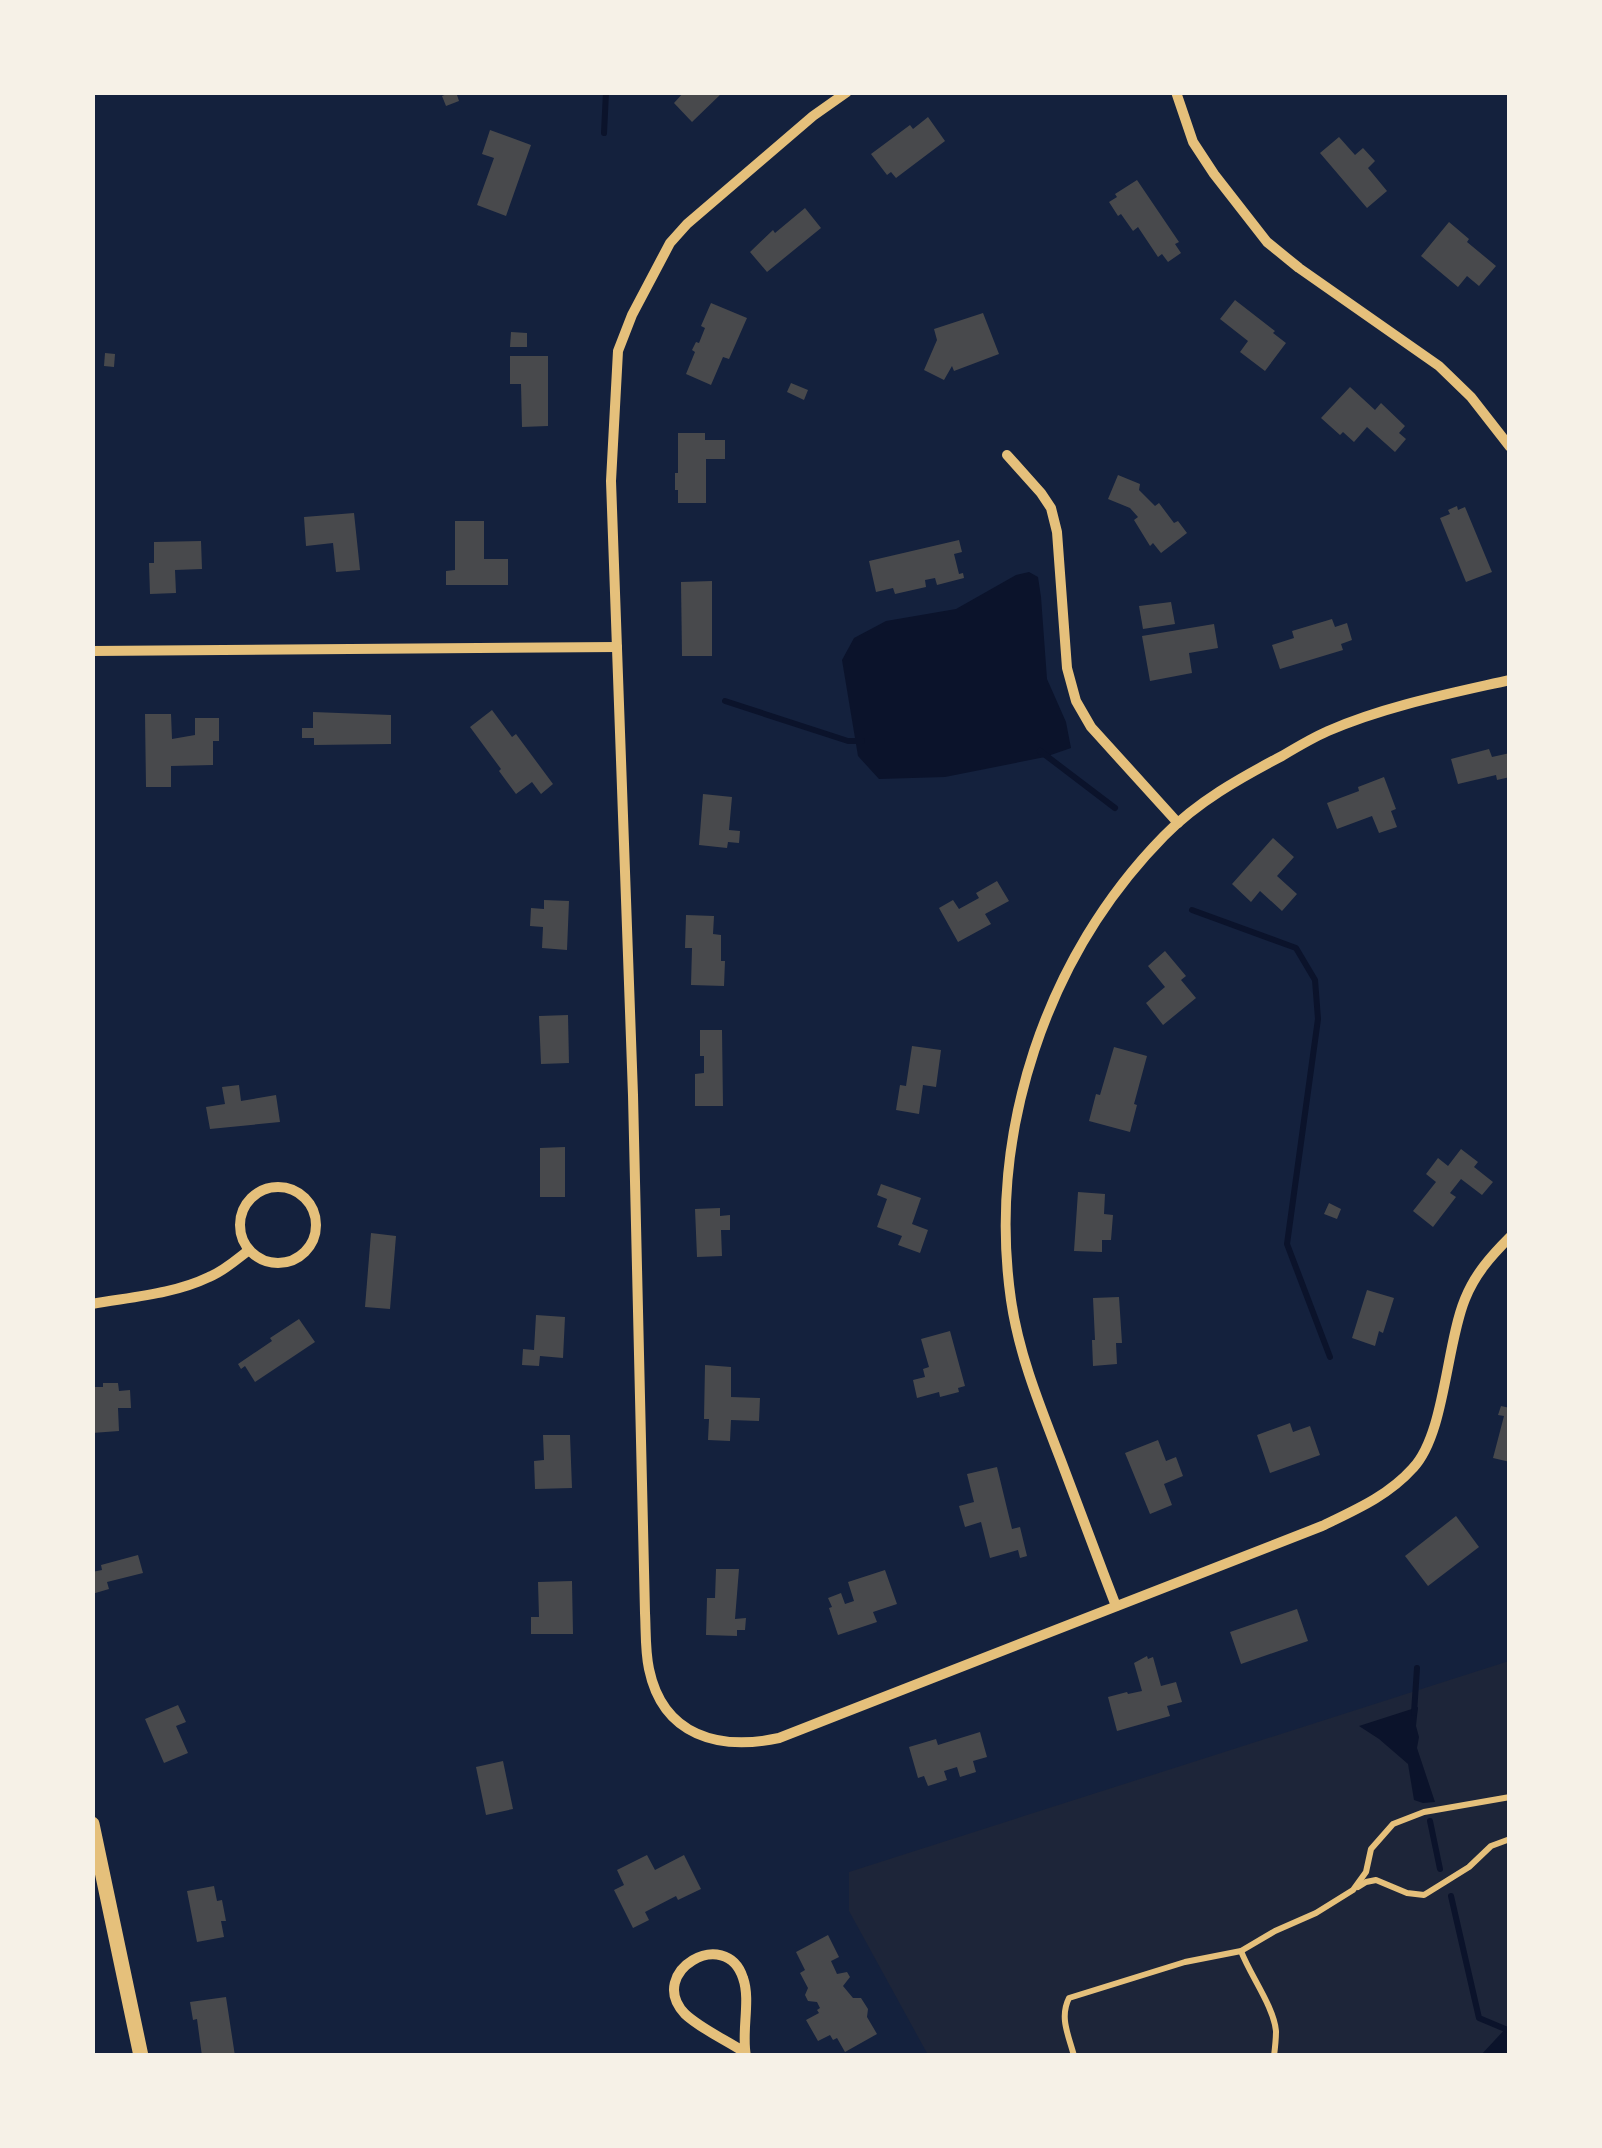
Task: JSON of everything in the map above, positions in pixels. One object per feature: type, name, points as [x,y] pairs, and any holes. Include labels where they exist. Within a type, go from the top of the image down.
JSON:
[{"type":"main road","points":[[92,1824],[140,2056]]},
{"type":"street","points":[[846,92],[687,224],[670,243],[632,315],[618,351],[611,482],[632,1076],[644,1613],[648,1666],[656,1691],[672,1715],[691,1732],[728,1744],[780,1738],[1322,1526],[1375,1501],[1413,1469],[1424,1454],[1464,1300],[1479,1272],[1510,1237]]},
{"type":"street","points":[[1176,92],[1193,142],[1267,242],[1439,366],[1471,397],[1510,447]]},
{"type":"street","points":[[1007,455],[1041,493],[1057,532],[1067,668],[1076,700],[1091,727],[1178,823]]},
{"type":"street","points":[[92,651],[617,646]]},
{"type":"street","points":[[1116,1606],[1027,1372],[1011,1300],[1006,1227],[1012,1139],[1027,1070],[1052,1000],[1101,911],[1129,874],[1204,801],[1324,732],[1378,711],[1510,680]]},
{"type":"street","points":[[282,1186],[310,1203],[316,1218],[314,1234],[301,1255],[278,1263],[262,1260],[249,1250],[241,1236],[240,1219],[251,1197],[265,1188],[282,1186]]},
{"type":"street","points":[[92,1304],[198,1282],[249,1250]]},
{"type":"street","points":[[706,1954],[721,1956],[739,1970],[745,1984],[745,2054],[680,2008],[675,1986],[680,1971],[691,1960],[706,1954]]},
{"type":"lane","points":[[1353,1890],[1366,1872],[1371,1849],[1392,1824],[1424,1812],[1510,1796]]},
{"type":"lane","points":[[1074,2056],[1064,2019],[1070,1998],[1184,1962],[1240,1950],[1316,1913],[1366,1882],[1376,1880],[1406,1893],[1424,1894],[1469,1867],[1491,1846],[1510,1839]]},
{"type":"lane","points":[[1240,1950],[1276,2029],[1274,2056]]},
{"type":"shaded area","points":[[1029,572],[1038,577],[1047,679],[1066,722],[1071,748],[945,777],[879,779],[858,756],[842,660],[854,638],[886,621],[956,609],[1016,575]]},
{"type":"shaded area","points":[[1509,1661],[1509,2055],[928,2055],[849,1911],[849,1872]]},
{"type":"shaded area","points":[[1418,1707],[1417,1748],[1435,1802],[1414,1800],[1408,1764],[1359,1726]]},
{"type":"shaded area","points":[[1509,2020],[1509,2055],[1481,2055],[1507,2027]]},
{"type":"building","points":[[456,92],[459,101],[446,106],[442,96]]},
{"type":"building","points":[[684,92],[723,92],[692,122],[674,103]]},
{"type":"building","points":[[928,117],[945,141],[896,178],[891,172],[887,175],[871,154],[910,125],[913,129]]},
{"type":"building","points":[[490,130],[531,145],[506,216],[477,205],[494,158],[482,154]]},
{"type":"building","points":[[1339,137],[1355,155],[1363,148],[1375,161],[1368,168],[1387,191],[1367,208],[1320,153]]},
{"type":"building","points":[[1137,180],[1179,242],[1175,244],[1181,253],[1168,262],[1162,254],[1158,257],[1138,227],[1133,231],[1109,202]]},
{"type":"building","points":[[805,208],[821,228],[767,272],[750,252]]},
{"type":"building","points":[[1449,222],[1496,266],[1479,286],[1467,276],[1458,287],[1421,256]]},
{"type":"building","points":[[1235,300],[1286,343],[1265,371],[1240,352],[1248,341],[1220,319]]},
{"type":"building","points":[[711,303],[747,318],[729,359],[723,357],[711,385],[686,374]]},
{"type":"building","points":[[983,313],[999,354],[954,371],[952,366],[944,380],[924,370],[937,340],[934,329]]},
{"type":"building","points":[[511,332],[527,333],[527,347],[510,347]]},
{"type":"building","points":[[105,353],[115,354],[114,367],[104,366]]},
{"type":"building","points":[[510,356],[548,356],[548,426],[522,427],[521,384],[510,384]]},
{"type":"building","points":[[791,383],[808,390],[804,400],[787,392]]},
{"type":"building","points":[[1350,387],[1375,410],[1381,403],[1405,426],[1399,433],[1406,439],[1395,452],[1367,427],[1354,442],[1321,418]]},
{"type":"building","points":[[678,433],[705,433],[705,440],[725,440],[725,459],[706,459],[706,503],[678,503]]},
{"type":"building","points":[[1118,475],[1140,484],[1139,490],[1155,506],[1159,503],[1187,533],[1161,553],[1153,543],[1150,546],[1130,508],[1108,499]]},
{"type":"building","points":[[1457,506],[1458,510],[1465,507],[1492,572],[1466,582],[1440,518]]},
{"type":"building","points":[[354,513],[360,570],[336,572],[333,543],[306,546],[304,517]]},
{"type":"building","points":[[455,521],[484,521],[484,559],[508,559],[508,585],[446,585],[446,571],[455,570]]},
{"type":"building","points":[[959,540],[962,552],[954,554],[959,574],[963,573],[964,578],[937,585],[935,578],[925,580],[926,587],[895,594],[893,588],[876,592],[869,561]]},
{"type":"building","points":[[201,541],[202,569],[175,570],[176,593],[150,594],[149,563],[154,563],[154,542]]},
{"type":"building","points":[[712,581],[712,656],[682,656],[681,582]]},
{"type":"building","points":[[1171,602],[1175,624],[1143,629],[1139,606]]},
{"type":"building","points":[[1332,619],[1335,627],[1347,623],[1352,640],[1341,644],[1343,650],[1280,669],[1272,645],[1294,638],[1292,631]]},
{"type":"building","points":[[1214,624],[1218,648],[1189,653],[1192,673],[1150,681],[1142,636]]},
{"type":"building","points":[[492,710],[512,737],[516,734],[553,784],[541,794],[532,782],[516,794],[470,727]]},
{"type":"building","points":[[313,712],[391,715],[391,744],[314,745],[314,738],[302,738],[302,728],[313,728]]},
{"type":"building","points":[[145,714],[171,714],[172,739],[195,735],[195,718],[219,718],[219,741],[213,741],[213,765],[171,766],[171,787],[146,787]]},
{"type":"building","points":[[1489,749],[1492,757],[1510,753],[1510,777],[1497,780],[1496,775],[1458,784],[1451,759]]},
{"type":"building","points":[[1384,777],[1396,809],[1391,811],[1397,827],[1379,833],[1372,816],[1337,829],[1327,803]]},
{"type":"building","points":[[703,794],[732,797],[729,830],[740,831],[739,843],[728,842],[727,848],[699,845]]},
{"type":"building","points":[[1273,838],[1294,857],[1277,876],[1297,894],[1282,911],[1260,891],[1251,902],[1232,884]]},
{"type":"building","points":[[997,881],[1009,901],[985,914],[991,924],[958,942],[939,908],[953,900],[959,909],[979,898],[976,893]]},
{"type":"building","points":[[544,900],[569,901],[567,950],[542,948],[543,927],[530,926],[531,908],[544,909]]},
{"type":"building","points":[[686,915],[714,916],[713,934],[721,935],[721,961],[725,961],[724,986],[691,985],[692,948],[685,948]]},
{"type":"building","points":[[1165,951],[1186,976],[1181,980],[1196,998],[1163,1025],[1146,1003],[1165,987],[1148,966]]},
{"type":"building","points":[[568,1015],[569,1063],[541,1064],[539,1016]]},
{"type":"building","points":[[700,1030],[722,1030],[723,1106],[695,1106],[695,1074],[704,1073]]},
{"type":"building","points":[[912,1046],[941,1050],[936,1087],[923,1085],[919,1114],[896,1110],[900,1085],[906,1086]]},
{"type":"building","points":[[1114,1047],[1147,1056],[1130,1132],[1089,1121]]},
{"type":"building","points":[[239,1085],[241,1101],[276,1095],[280,1122],[210,1129],[206,1107],[225,1104],[222,1087]]},
{"type":"building","points":[[565,1147],[565,1197],[540,1197],[540,1148]]},
{"type":"building","points":[[1461,1149],[1478,1162],[1474,1167],[1493,1182],[1482,1195],[1461,1179],[1450,1193],[1456,1197],[1433,1227],[1413,1211],[1436,1182],[1426,1174],[1438,1158],[1448,1166]]},
{"type":"building","points":[[881,1184],[921,1198],[912,1224],[928,1230],[920,1253],[898,1245],[902,1236],[877,1227],[887,1199],[877,1195]]},
{"type":"building","points":[[1078,1192],[1105,1194],[1104,1214],[1113,1215],[1111,1240],[1102,1240],[1102,1252],[1074,1251]]},
{"type":"building","points":[[1329,1203],[1341,1209],[1337,1219],[1324,1214]]},
{"type":"building","points":[[720,1208],[720,1216],[730,1215],[730,1230],[721,1230],[722,1256],[697,1257],[695,1209]]},
{"type":"building","points":[[371,1233],[396,1236],[390,1309],[365,1307]]},
{"type":"building","points":[[1367,1290],[1394,1298],[1375,1346],[1352,1338]]},
{"type":"building","points":[[1119,1297],[1122,1343],[1116,1343],[1117,1364],[1093,1366],[1093,1298]]},
{"type":"building","points":[[536,1315],[565,1317],[563,1358],[540,1356],[539,1366],[522,1365],[523,1349],[534,1350]]},
{"type":"building","points":[[299,1319],[315,1342],[255,1382],[245,1366],[241,1369],[238,1364]]},
{"type":"building","points":[[950,1331],[965,1386],[958,1388],[959,1392],[940,1397],[939,1392],[917,1398],[913,1380],[925,1377],[923,1369],[929,1367],[921,1339]]},
{"type":"building","points":[[705,1365],[731,1367],[731,1397],[760,1398],[759,1421],[731,1420],[730,1441],[708,1440],[709,1419],[704,1419]]},
{"type":"building","points":[[103,1383],[118,1383],[119,1391],[130,1390],[131,1408],[118,1408],[119,1431],[92,1433],[92,1387],[103,1387]]},
{"type":"building","points":[[1501,1406],[1510,1408],[1510,1462],[1493,1458],[1504,1416],[1498,1415]]},
{"type":"building","points":[[1290,1423],[1293,1432],[1310,1426],[1320,1455],[1270,1473],[1257,1435]]},
{"type":"building","points":[[543,1435],[570,1435],[572,1488],[535,1489],[534,1461],[544,1460]]},
{"type":"building","points":[[1158,1440],[1166,1461],[1176,1457],[1183,1476],[1164,1484],[1172,1505],[1150,1514],[1125,1453]]},
{"type":"building","points":[[997,1467],[1012,1529],[1020,1527],[1027,1556],[1020,1558],[1018,1550],[990,1558],[981,1522],[965,1527],[959,1506],[974,1502],[967,1474]]},
{"type":"building","points":[[1456,1516],[1479,1547],[1428,1586],[1405,1556]]},
{"type":"building","points":[[138,1555],[143,1573],[107,1582],[109,1589],[92,1594],[92,1572],[102,1570],[101,1565]]},
{"type":"building","points":[[716,1569],[739,1569],[735,1619],[746,1618],[745,1630],[737,1630],[737,1636],[706,1635],[707,1598],[715,1598]]},
{"type":"building","points":[[885,1570],[897,1604],[873,1612],[877,1622],[838,1635],[828,1598],[841,1593],[845,1604],[854,1601],[848,1582]]},
{"type":"building","points":[[572,1581],[573,1634],[531,1634],[531,1617],[539,1617],[538,1582]]},
{"type":"building","points":[[1297,1609],[1308,1641],[1241,1664],[1230,1632]]},
{"type":"building","points":[[1153,1657],[1161,1686],[1176,1682],[1182,1702],[1167,1706],[1170,1716],[1117,1731],[1108,1697],[1142,1691],[1134,1663]]},
{"type":"building","points":[[178,1705],[186,1722],[176,1726],[188,1753],[164,1763],[145,1719]]},
{"type":"building","points":[[980,1732],[987,1757],[973,1761],[976,1772],[960,1777],[957,1767],[944,1771],[947,1780],[928,1786],[924,1776],[918,1778],[909,1747],[936,1739],[938,1745]]},
{"type":"building","points":[[503,1761],[513,1809],[486,1815],[476,1767]]},
{"type":"building","points":[[647,1855],[655,1870],[684,1855],[701,1889],[678,1900],[676,1896],[645,1912],[649,1920],[633,1928],[614,1890],[624,1885],[617,1870]]},
{"type":"building","points":[[214,1886],[217,1901],[222,1900],[224,1937],[197,1942],[187,1891]]},
{"type":"building","points":[[828,1935],[839,1957],[831,1961],[837,1974],[847,1972],[850,1977],[843,1986],[853,1998],[861,1998],[877,2034],[845,2052],[837,2038],[833,2040],[830,2035],[818,2041],[806,2020],[819,2013],[820,2008],[805,1995],[808,1988],[800,1973],[805,1970],[796,1952]]},
{"type":"building","points":[[226,1997],[235,2056],[202,2056],[197,2019],[193,2020],[190,2002]]},
{"type":"waterway","points":[[604,133],[606,92]]},
{"type":"waterway","points":[[725,701],[848,741],[862,741]]},
{"type":"waterway","points":[[1040,751],[1115,808]]},
{"type":"waterway","points":[[1192,910],[1296,948],[1315,980],[1318,1019],[1287,1244],[1330,1357]]},
{"type":"waterway","points":[[1414,1713],[1417,1668]]},
{"type":"waterway","points":[[1430,1821],[1440,1869]]},
{"type":"waterway","points":[[1451,1896],[1479,2018],[1510,2031]]}]
